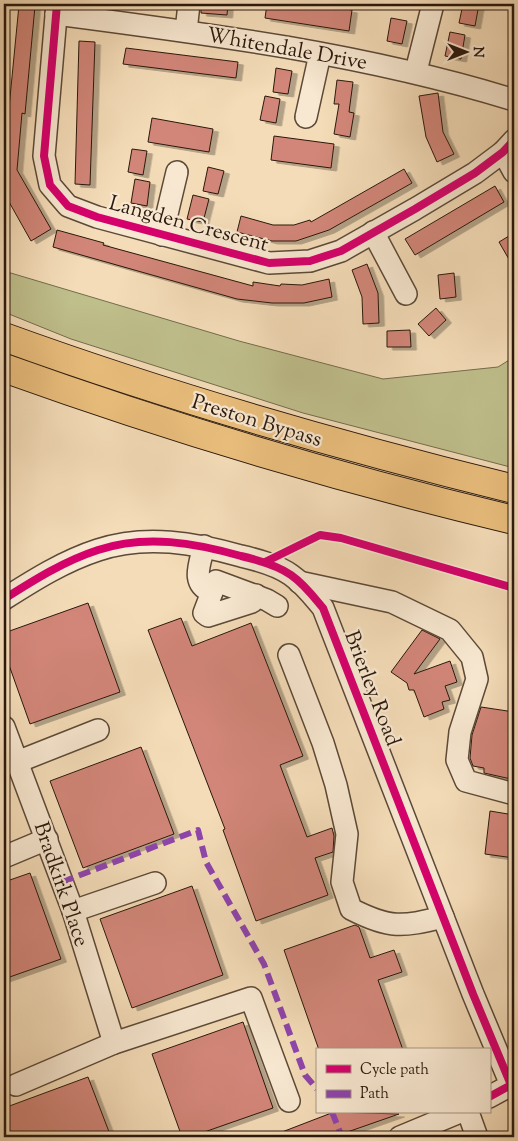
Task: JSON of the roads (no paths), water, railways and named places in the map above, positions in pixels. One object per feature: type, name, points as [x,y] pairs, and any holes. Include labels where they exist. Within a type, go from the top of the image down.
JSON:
[{"type":"highway","name":"Preston Bypass","points":[[4,337],[198,403],[370,454],[514,489]]},
{"type":"highway","name":"Preston Bypass","points":[[4,368],[76,394],[288,462],[514,520]]},
{"type":"street","points":[[186,31],[189,4]]},
{"type":"street","points":[[416,71],[433,4]]},
{"type":"street","name":"Whitendale Drive","points":[[57,9],[416,71],[514,100]]},
{"type":"street","name":"Langden Crescent","points":[[57,9],[44,156],[50,185],[68,206],[97,217],[269,263],[310,261],[341,251],[467,177],[508,146]]},
{"type":"street","points":[[306,117],[320,54]]},
{"type":"street","points":[[508,146],[514,172]]},
{"type":"street","points":[[162,235],[178,172]]},
{"type":"street","points":[[373,232],[406,294]]},
{"type":"street","name":"Brierley Road","points":[[4,599],[50,570],[98,550],[125,543],[150,541],[204,546],[265,562],[290,574],[299,582],[323,608],[443,917],[511,1085],[490,1096]]},
{"type":"street","points":[[204,546],[198,578],[203,587],[212,592],[216,581],[256,595],[277,606]]},
{"type":"street","points":[[299,582],[392,602],[450,630],[472,657],[476,679],[460,732],[457,760],[466,782],[514,794]]},
{"type":"street","points":[[289,655],[323,743],[336,786],[347,834],[342,882],[351,909],[378,922],[394,924],[410,925],[443,917]]},
{"type":"street","name":"Bradkirk Place","points":[[4,727],[73,911],[114,1043]]},
{"type":"street","points":[[17,762],[98,730]]},
{"type":"street","points":[[4,857],[46,839]]},
{"type":"street","points":[[73,911],[155,883]]},
{"type":"street","points":[[16,1085],[114,1043],[251,998],[289,1101]]},
{"type":"street","points":[[400,1137],[455,1114]]},
{"type":"street","points":[[469,1114],[477,1137]]}]
